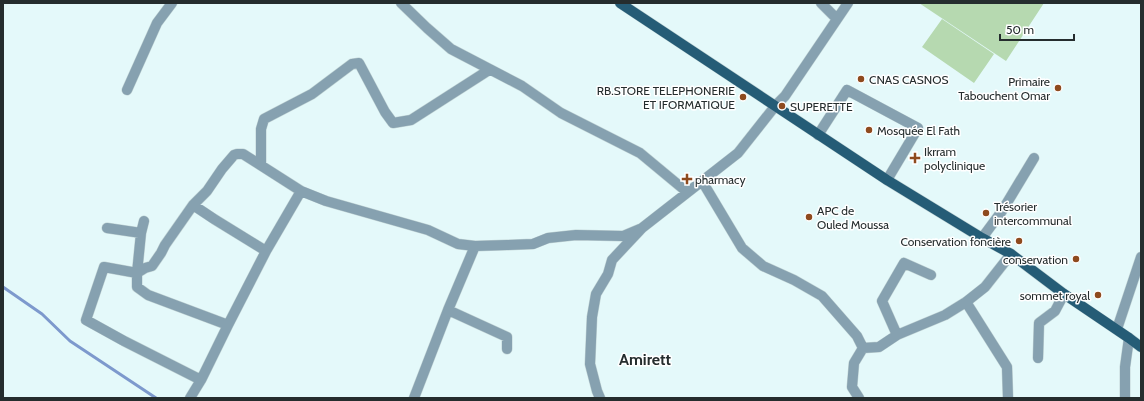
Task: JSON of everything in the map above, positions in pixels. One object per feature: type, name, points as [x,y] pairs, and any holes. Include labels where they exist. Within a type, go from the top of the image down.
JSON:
[{"type":"main road","points":[[620,3],[887,180],[1011,254],[1064,294],[1117,329],[1141,347]]},
{"type":"street","points":[[127,90],[157,23],[172,3]]},
{"type":"street","points":[[402,3],[451,50],[522,86],[561,113],[640,153],[687,192]]},
{"type":"street","points":[[821,3],[836,19]]},
{"type":"street","points":[[600,398],[590,364],[592,317],[596,294],[608,274],[612,260],[642,228],[738,152],[785,96],[848,3]]},
{"type":"street","points":[[261,165],[261,129],[264,119],[312,94],[352,64],[359,64],[385,112],[393,123],[411,120],[490,70]]},
{"type":"street","points":[[818,135],[847,90],[918,128],[887,180]]},
{"type":"street","points":[[201,380],[86,320],[104,267],[137,273],[152,266],[193,205],[207,191],[222,169],[234,155],[243,154],[300,190],[326,201],[428,230],[458,244],[475,246],[533,244],[548,238],[576,235],[623,236],[642,228]]},
{"type":"street","points":[[982,238],[1002,211],[1034,158]]},
{"type":"street","points":[[702,181],[742,248],[763,266],[794,280],[822,296],[857,336],[863,348]]},
{"type":"street","points":[[190,398],[201,380],[266,251],[300,190]]},
{"type":"street","points":[[193,205],[266,251]]},
{"type":"street","points":[[144,221],[141,233],[137,287],[148,295],[228,325]]},
{"type":"street","points":[[107,228],[141,233]]},
{"type":"street","points":[[414,398],[448,310],[475,246]]},
{"type":"street","points":[[863,348],[879,346],[897,335],[945,315],[966,302],[985,287],[1011,254]]},
{"type":"street","points":[[1117,329],[1141,257]]},
{"type":"street","points":[[897,335],[882,301],[904,263],[931,275]]},
{"type":"street","points":[[1038,358],[1039,323],[1055,311],[1064,294]]},
{"type":"street","points":[[966,302],[1007,367],[1008,398]]},
{"type":"street","points":[[448,310],[507,337],[506,349]]},
{"type":"street","points":[[1125,398],[1125,367],[1129,338]]},
{"type":"street","points":[[859,398],[852,387],[854,363],[863,348]]},
{"type":"green space","points":[[919,3],[1044,3],[1006,61]]},
{"type":"green space","points":[[942,19],[994,54],[974,83],[922,47]]},
{"type":"waterway","points":[[3,287],[42,314],[70,341],[156,398]]},
{"type":"place","name":"CNAS CASNOS","points":[[861,79]]},
{"type":"place","name":"Primaire Tabouchent Omar","points":[[1058,88]]},
{"type":"place","name":"RB.STORE TELEPHONERIE ET IFORMATIQUE","points":[[743,97]]},
{"type":"place","name":"SUPERETTE","points":[[782,106]]},
{"type":"place","name":"Mosquée El Fath","points":[[869,130]]},
{"type":"place","name":"Ikrram polyclinique","points":[[915,158]]},
{"type":"place","name":"pharmacy","points":[[687,179]]},
{"type":"place","name":"Trésorier intercommunal","points":[[986,213]]},
{"type":"place","name":"APC de Ouled Moussa","points":[[809,217]]},
{"type":"place","name":"Conservation foncière","points":[[1019,241]]},
{"type":"place","name":"conservation","points":[[1076,259]]},
{"type":"place","name":"sommet royal","points":[[1098,295]]},
{"type":"district","name":"Amirett","points":[[645,359]]}]
